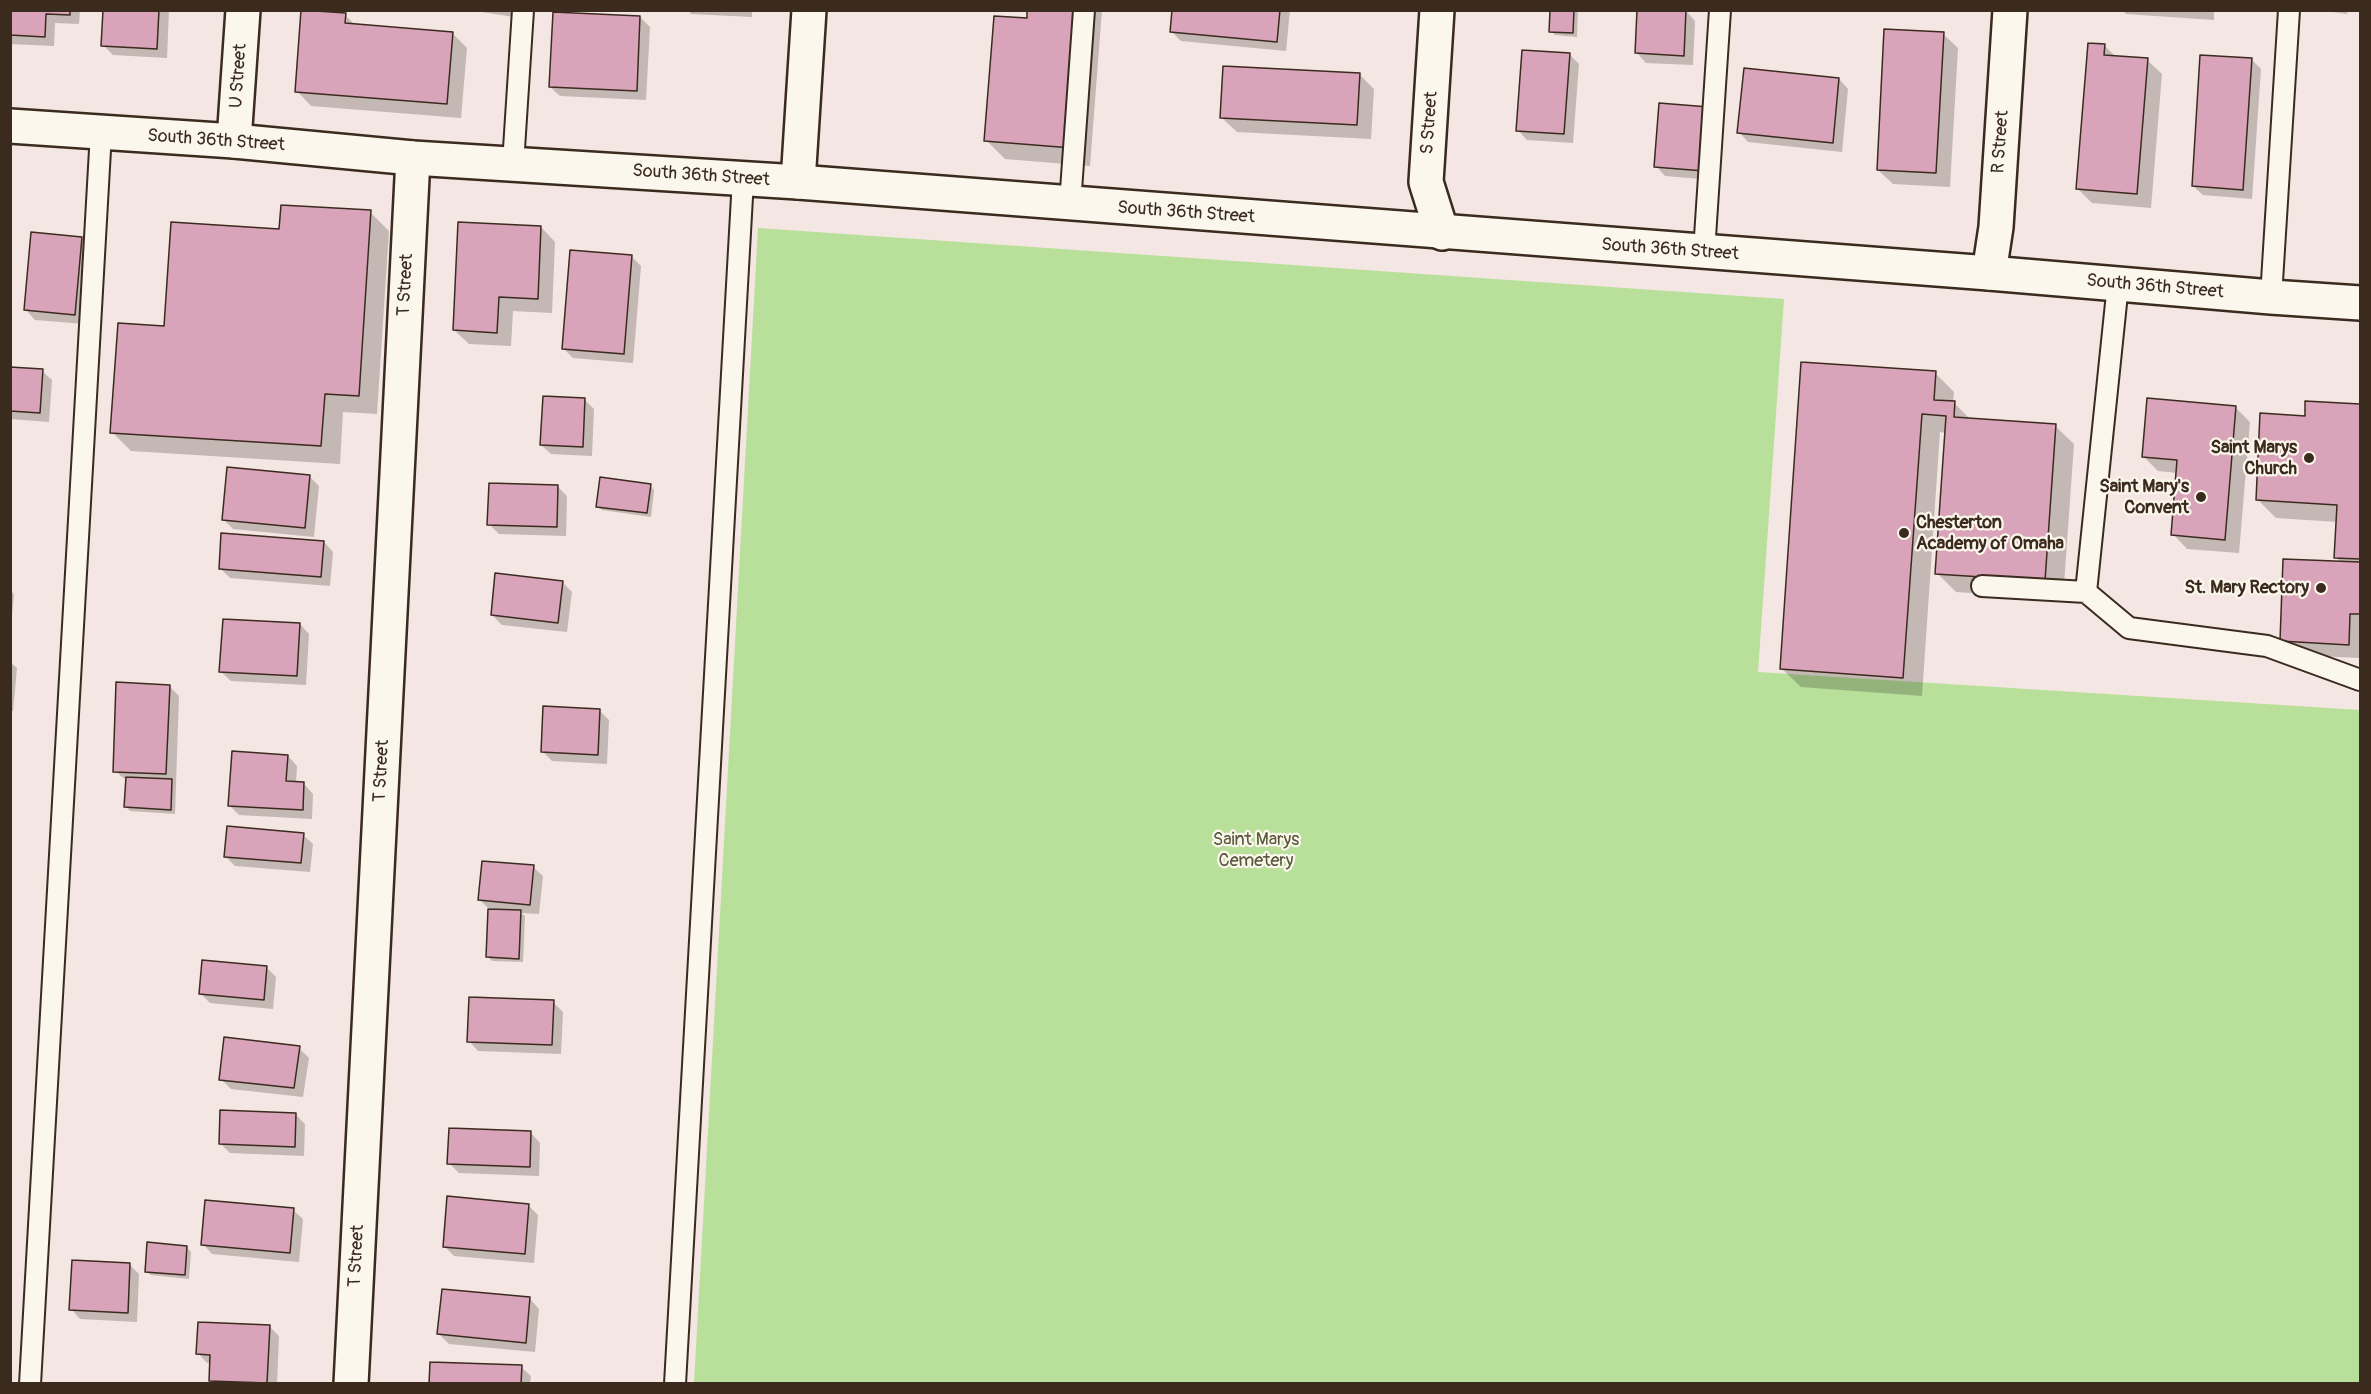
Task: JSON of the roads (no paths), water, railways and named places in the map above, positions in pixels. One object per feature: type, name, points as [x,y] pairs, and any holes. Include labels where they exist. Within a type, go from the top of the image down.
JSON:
[{"type":"main road","name":"U Street","points":[[234,141],[243,10]]},
{"type":"main road","points":[[798,183],[809,10]]},
{"type":"main road","name":"S Street","points":[[1437,10],[1426,182],[1442,233]]},
{"type":"main road","name":"R Street","points":[[1989,273],[1996,227],[2010,10]]},
{"type":"main road","name":"South 36th Street","points":[[10,126],[234,141],[413,158],[798,183],[2361,303]]},
{"type":"main road","name":"T Street","points":[[351,1383],[413,158]]},
{"type":"lane","points":[[513,164],[523,10]]},
{"type":"lane","points":[[1070,204],[1084,10]]},
{"type":"lane","points":[[1704,252],[1720,10]]},
{"type":"lane","points":[[2271,297],[2289,10]]},
{"type":"lane","points":[[30,1383],[101,132]]},
{"type":"lane","points":[[675,1383],[743,179]]},
{"type":"lane","points":[[2086,592],[2118,284]]},
{"type":"lane","points":[[1982,586],[2086,592],[2129,628],[2267,646],[2361,680]]},
{"type":"place","name":"Saint Marys Church","points":[[2309,458]]},
{"type":"place","name":"Saint Mary's Convent","points":[[2201,497]]},
{"type":"place","name":"Chesterton Academy of Omaha","points":[[1904,533]]},
{"type":"place","name":"St. Mary Rectory","points":[[2321,588]]},
{"type":"park label","name":"Saint Marys Cemetery","points":[[1256,850]]}]
